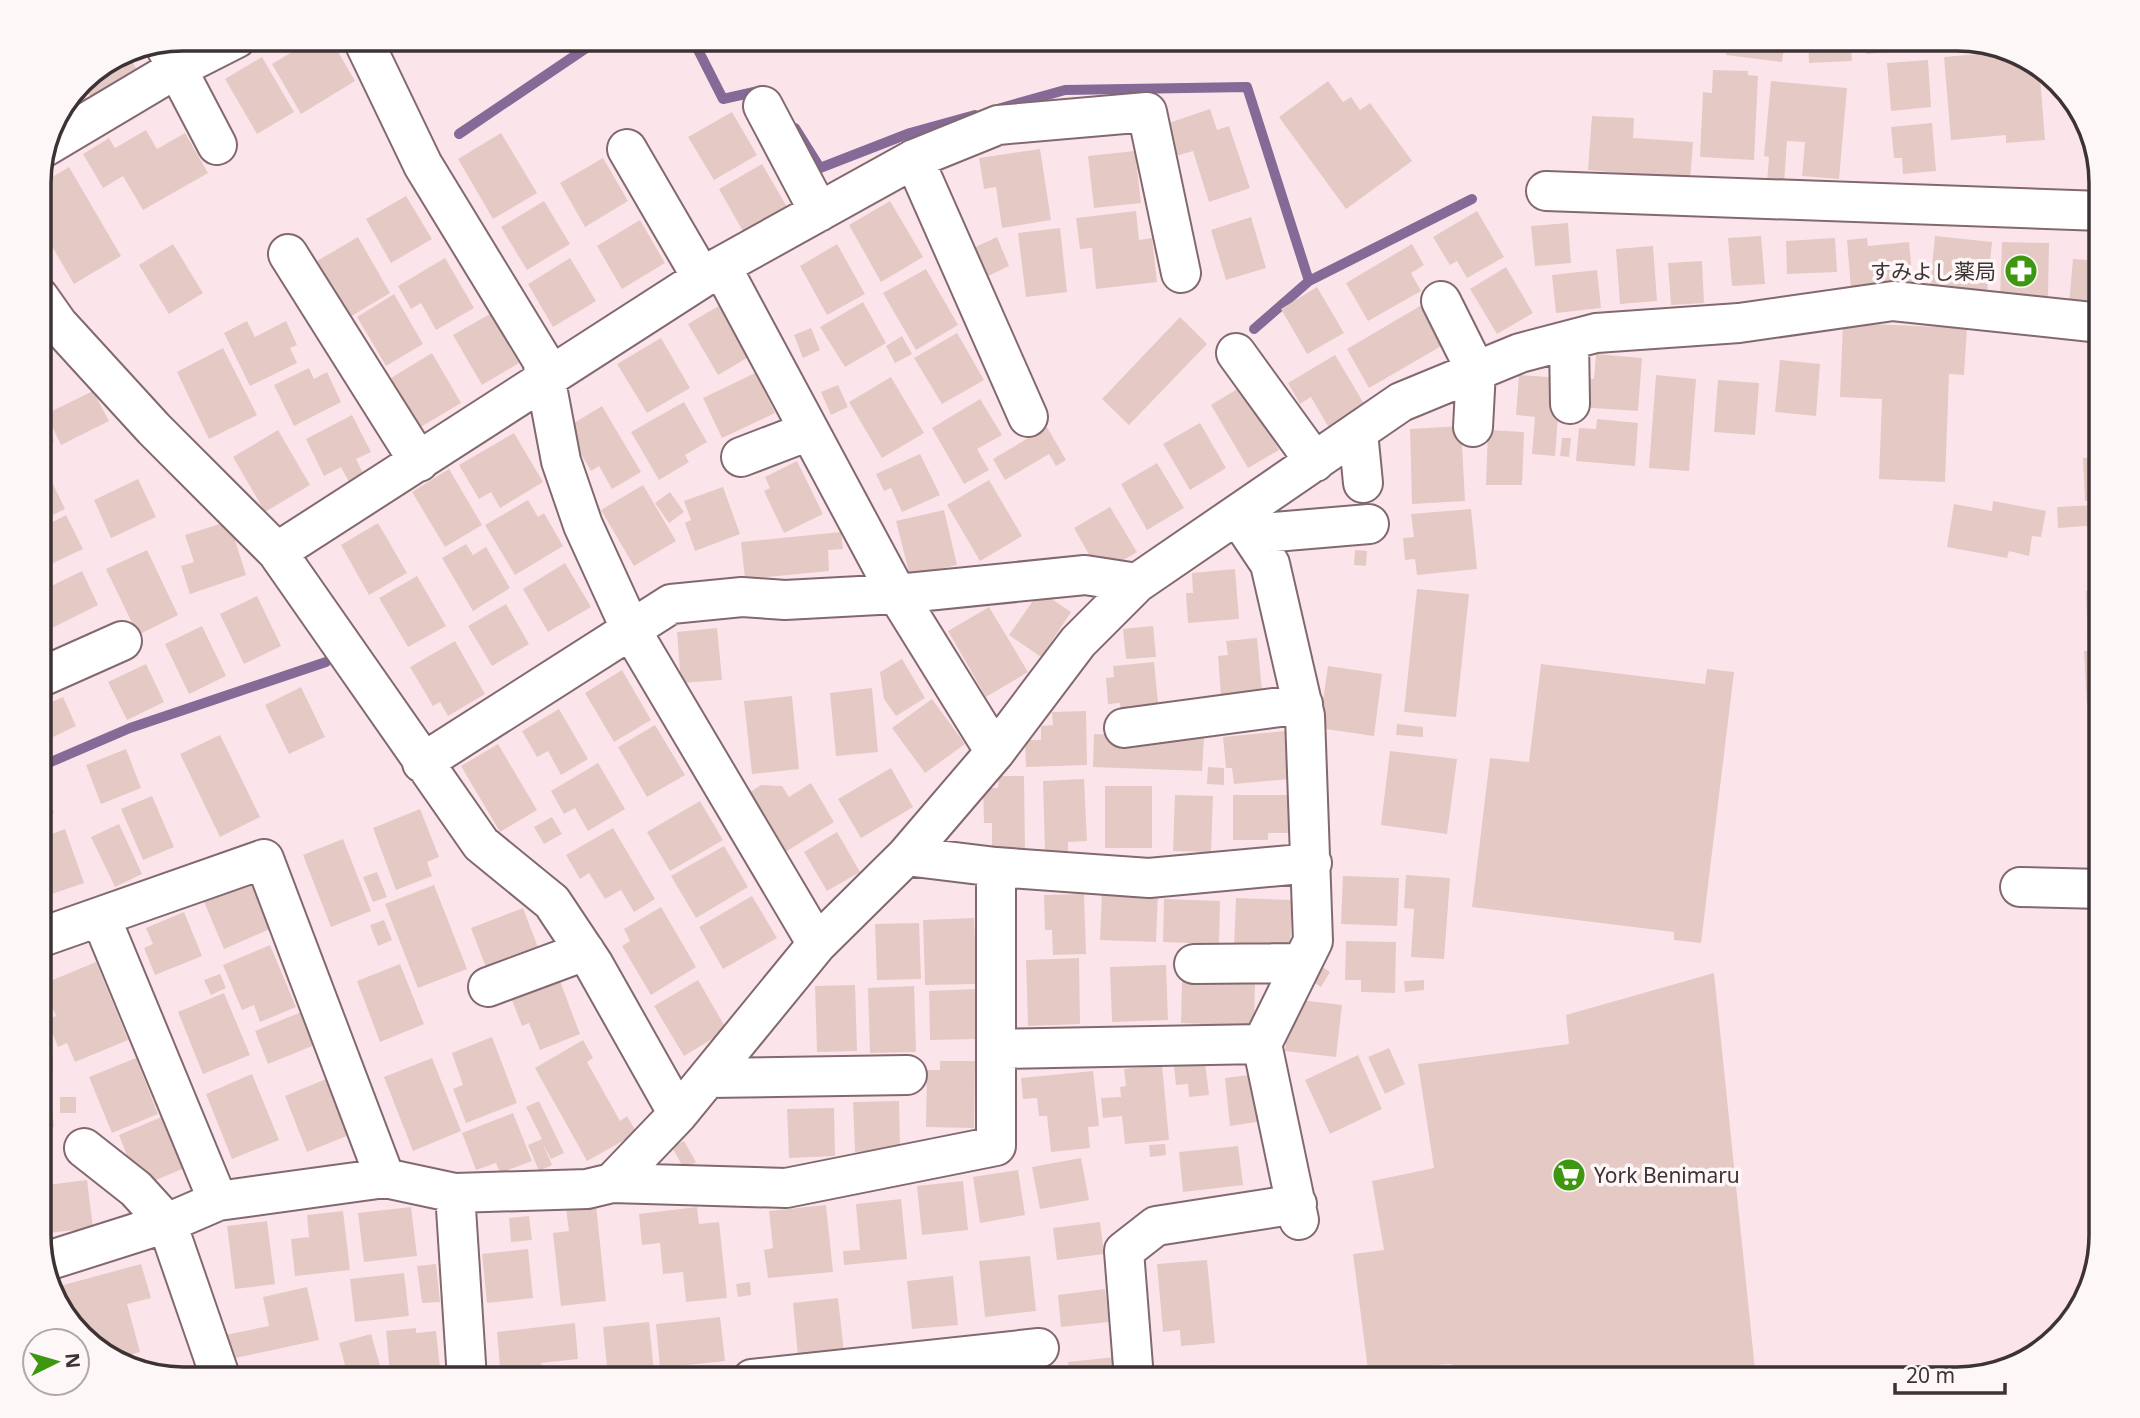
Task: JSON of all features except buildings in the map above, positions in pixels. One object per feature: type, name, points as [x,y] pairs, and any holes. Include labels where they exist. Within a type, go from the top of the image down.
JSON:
[{"type":"street","points":[[368,51],[423,165],[541,360],[561,461],[583,525],[631,630],[817,944]]},
{"type":"street","points":[[59,136],[170,55],[217,145]]},
{"type":"street","points":[[763,106],[819,212]]},
{"type":"street","points":[[277,552],[712,272],[914,159],[998,125],[1147,112],[1181,273]]},
{"type":"street","points":[[627,149],[712,272],[809,430],[897,594],[995,752]]},
{"type":"street","points":[[914,159],[1028,417]]},
{"type":"street","points":[[1546,191],[2089,211]]},
{"type":"street","points":[[288,254],[419,462]]},
{"type":"street","points":[[1441,301],[1476,371],[1474,427]]},
{"type":"street","points":[[612,1183],[678,1114],[817,944],[906,856],[995,752],[1078,642],[1137,583],[1244,525],[1315,462],[1401,402],[1520,353],[1596,332],[1739,323],[1894,301],[2089,322]]},
{"type":"street","points":[[51,314],[154,429],[277,552],[481,844],[552,902],[585,951],[678,1114]]},
{"type":"street","points":[[1569,340],[1570,404]]},
{"type":"street","points":[[1236,353],[1315,462]]},
{"type":"street","points":[[741,457],[809,430]]},
{"type":"street","points":[[1358,432],[1363,483]]},
{"type":"street","points":[[1244,525],[1369,524]]},
{"type":"street","points":[[1133,1367],[1124,1251],[1156,1226],[1298,1212],[1262,1044],[1313,941],[1312,863],[1303,704],[1270,564],[1244,525]]},
{"type":"street","points":[[422,763],[671,604],[741,597],[785,600],[897,594],[1085,575],[1137,583]]},
{"type":"street","points":[[51,673],[122,641]]},
{"type":"street","points":[[1124,728],[1303,704]]},
{"type":"street","points":[[906,856],[996,867],[1149,878],[1312,863]]},
{"type":"street","points":[[51,934],[264,859],[384,1178]]},
{"type":"street","points":[[53,1259],[167,1223],[218,1201],[384,1178],[455,1193],[587,1189],[612,1183],[786,1188],[996,1146],[996,867]]},
{"type":"street","points":[[2020,887],[2089,889]]},
{"type":"street","points":[[101,918],[218,1201]]},
{"type":"street","points":[[488,987],[585,951]]},
{"type":"street","points":[[1194,964],[1302,963]]},
{"type":"street","points":[[996,1049],[1262,1044]]},
{"type":"street","points":[[708,1078],[907,1075]]},
{"type":"street","points":[[84,1148],[136,1189],[167,1223],[217,1367]]},
{"type":"street","points":[[455,1193],[466,1367]]},
{"type":"street","points":[[869,1367],[1039,1348]]},
{"type":"waterway","points":[[459,134],[582,51]]},
{"type":"waterway","points":[[699,51],[723,99],[763,90]]},
{"type":"waterway","points":[[1001,108],[1065,90],[1247,87],[1309,281]]},
{"type":"waterway","points":[[795,128],[820,168],[910,133],[975,115]]},
{"type":"waterway","points":[[1254,329],[1309,281],[1472,199]]},
{"type":"waterway","points":[[51,762],[130,728],[326,662]]},
{"type":"place","name":"すみよし薬局","points":[[2021,271]]},
{"type":"place","name":"York Benimaru","points":[[1569,1175]]}]
